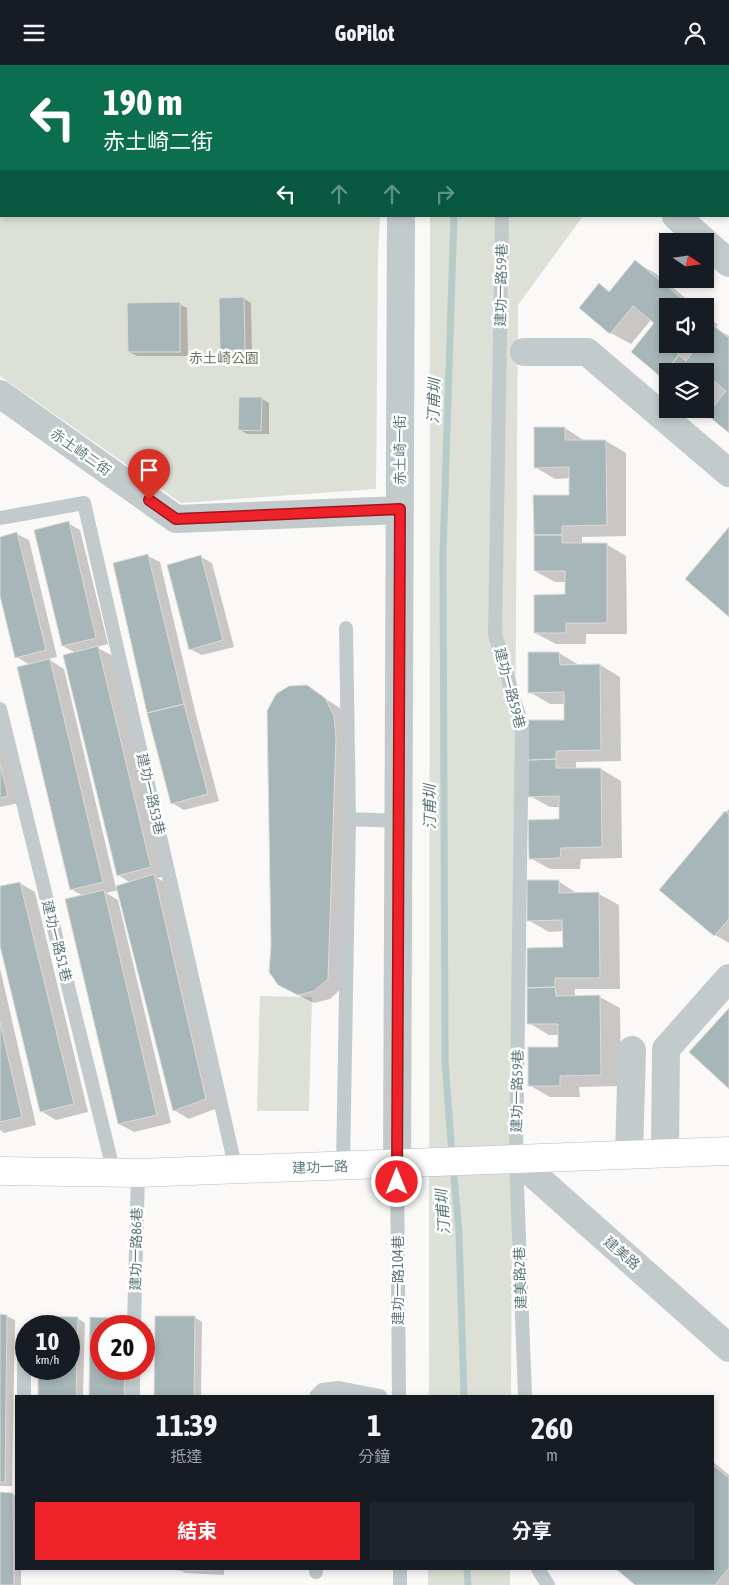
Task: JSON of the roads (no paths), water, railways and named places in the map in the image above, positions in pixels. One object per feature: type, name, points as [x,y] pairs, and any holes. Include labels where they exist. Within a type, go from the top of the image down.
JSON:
[{"type":"street","name":"赤土崎一街","points":[[398,1164],[401,217]]},
{"type":"street","points":[[677,217],[696,233]]},
{"type":"street","points":[[714,249],[729,263]]},
{"type":"street","points":[[524,352],[587,352],[729,473]]},
{"type":"street","name":"赤土崎二街","points":[[0,394],[176,519],[400,509]]},
{"type":"street","points":[[665,1154],[666,1049],[729,978]]},
{"type":"street","points":[[629,1155],[632,1050]]},
{"type":"street","name":"建功一路","points":[[0,1171],[126,1173],[729,1151]]},
{"type":"street","name":"建美路","points":[[507,1160],[729,1348]]},
{"type":"lane","name":"建功一路59巷","points":[[502,217],[495,634],[522,726],[507,1160]]},
{"type":"lane","name":"建功一路53巷","points":[[0,518],[84,503],[236,1169]]},
{"type":"lane","points":[[343,1166],[349,819],[346,628]]},
{"type":"lane","name":"建功一路51巷","points":[[0,709],[126,1173]]},
{"type":"lane","points":[[349,819],[399,821]]},
{"type":"lane","name":"建美路2巷","points":[[507,1160],[525,1395]]},
{"type":"lane","name":"建功一路104巷","points":[[398,1164],[399,1395]]},
{"type":"lane","name":"建功一路86巷","points":[[126,1173],[133,1315]]},
{"type":"lane","points":[[24,1380],[24,1395]]},
{"type":"lane","points":[[133,1380],[133,1395]]},
{"type":"lane","points":[[317,1395],[322,1390],[339,1388],[375,1395]]},
{"type":"lane","points":[[400,1570],[400,1585]]},
{"type":"lane","points":[[539,1570],[548,1585]]},
{"type":"waterway","name":"汀甫圳","points":[[452,1156],[445,1061],[443,552],[454,217]]},
{"type":"waterway","name":"汀甫圳","points":[[453,1167],[459,1232],[464,1395]]},
{"type":"waterway","name":"汀甫圳","points":[[467,1570],[468,1585]]},
{"type":"park label","name":"赤土崎公園","points":[[224,358]]}]
